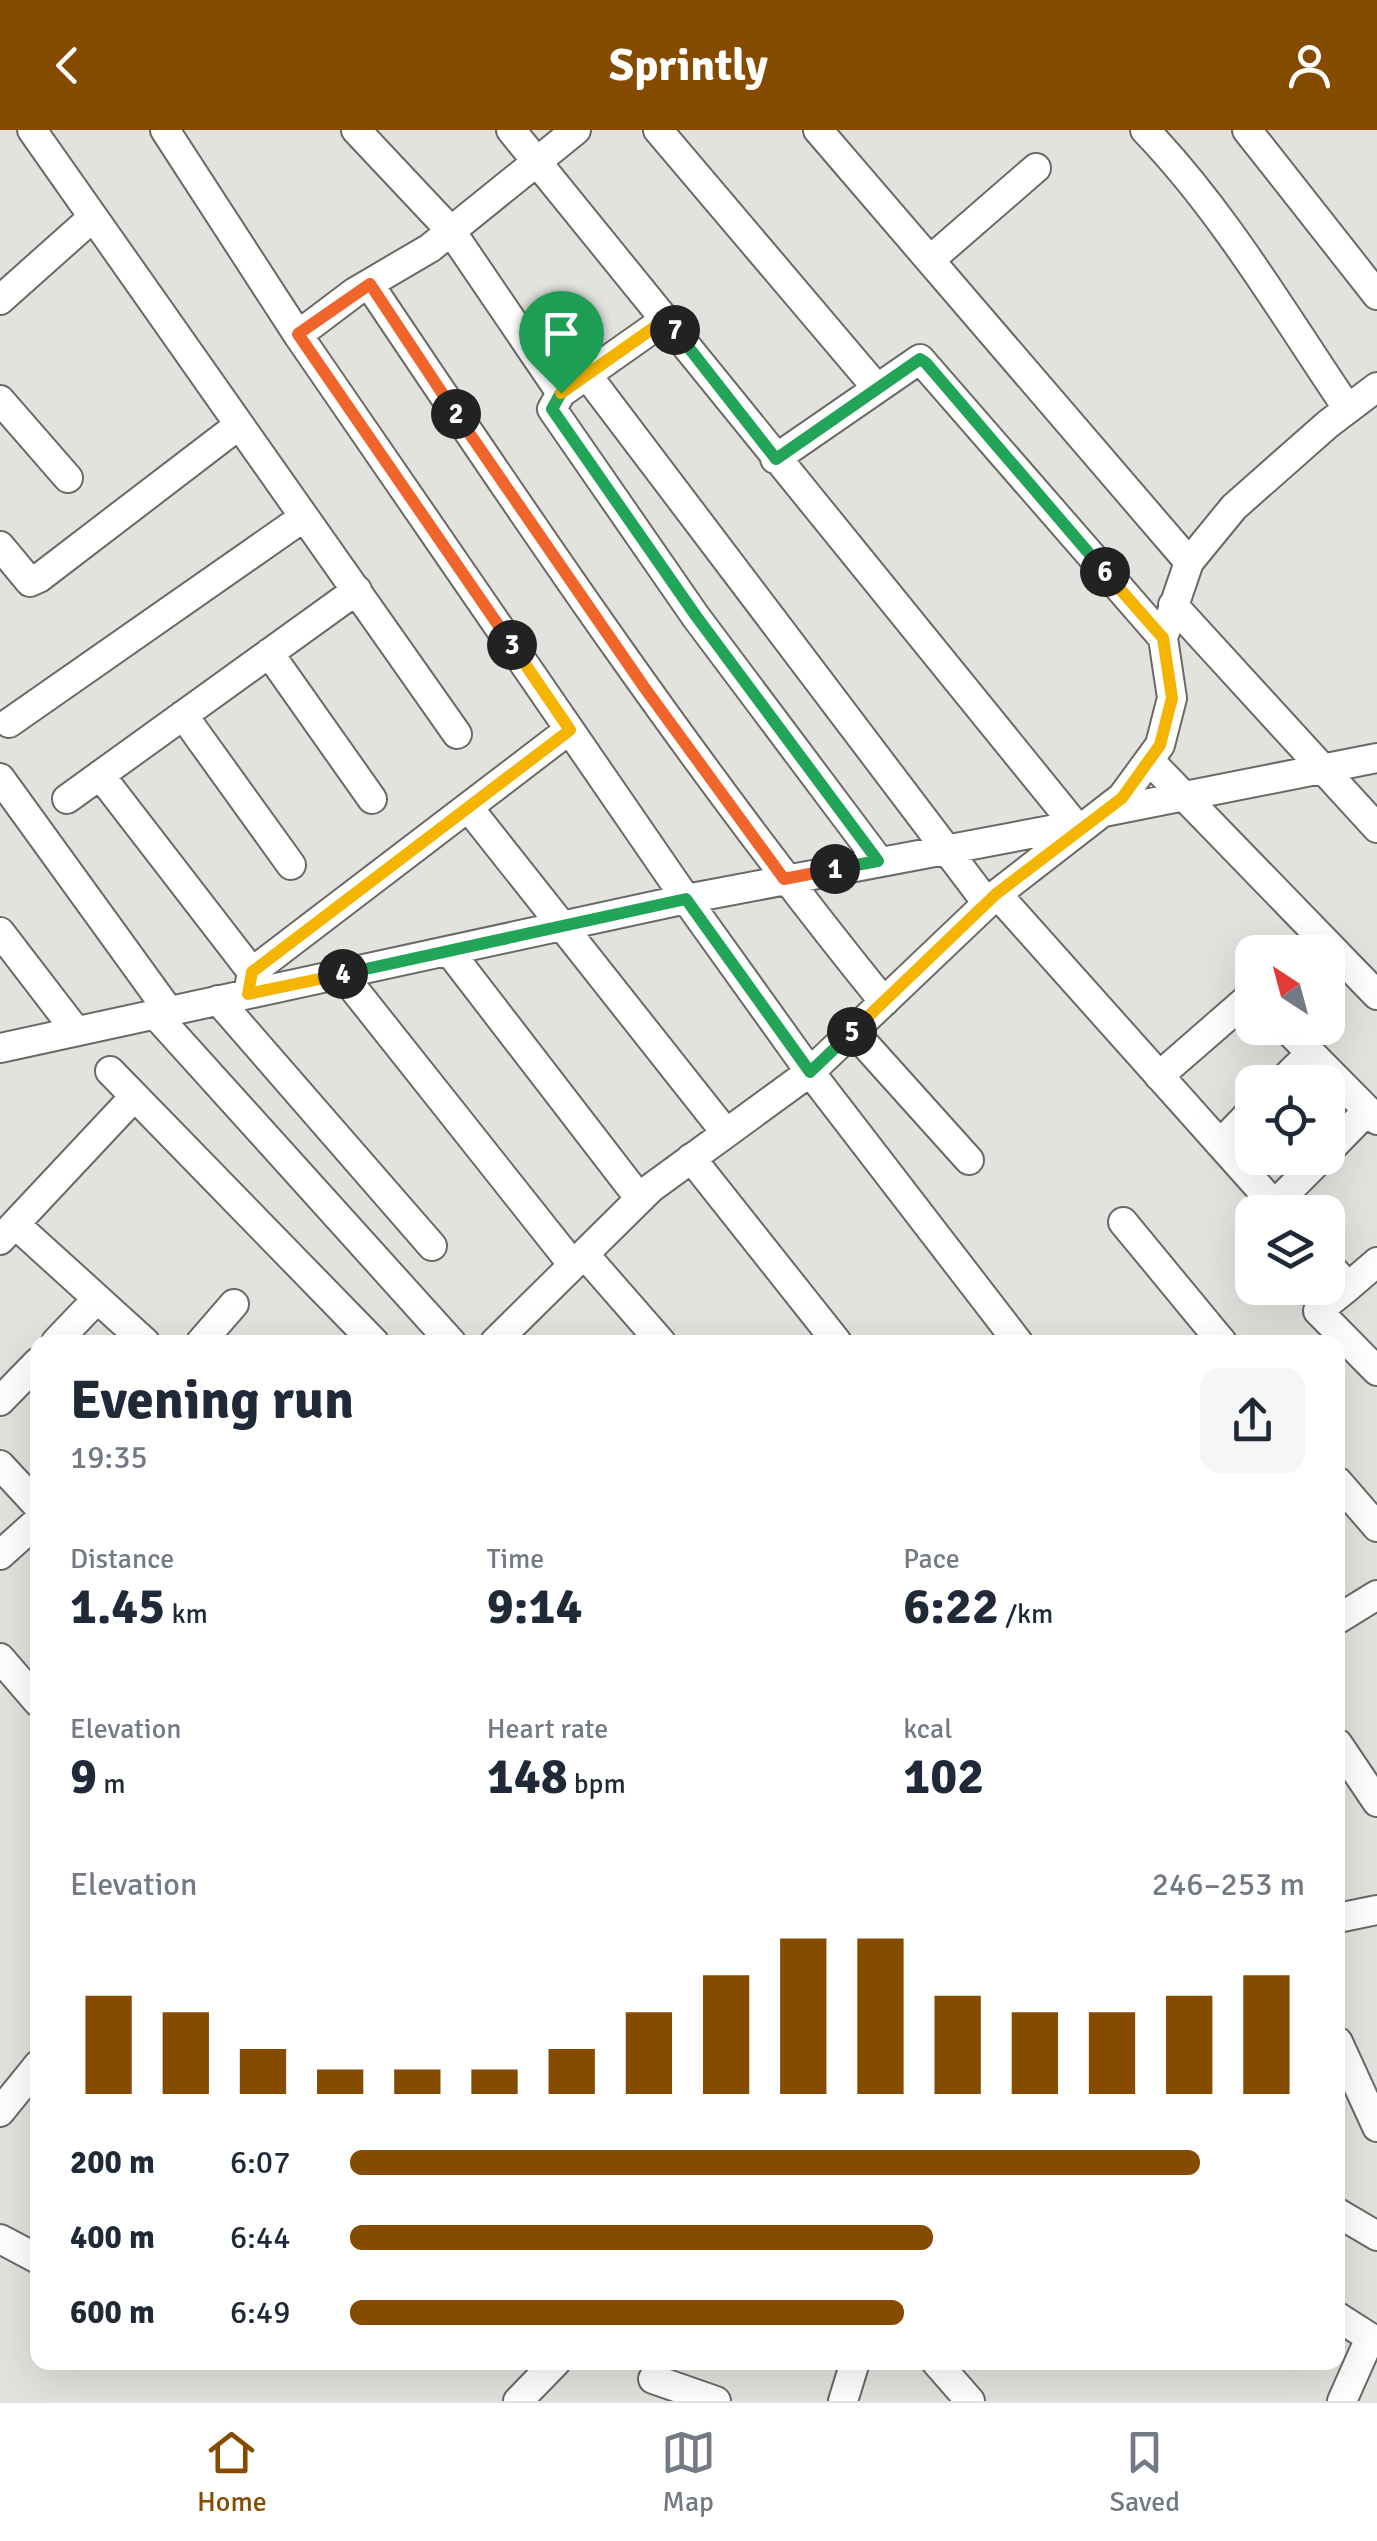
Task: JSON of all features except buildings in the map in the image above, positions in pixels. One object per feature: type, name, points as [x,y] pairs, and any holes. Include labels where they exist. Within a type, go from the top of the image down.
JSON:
[{"type":"street","points":[[32,130],[457,734]]},
{"type":"street","points":[[165,130],[298,334],[686,899],[810,1072],[1013,1335]]},
{"type":"street","points":[[356,130],[451,231],[561,393]]},
{"type":"street","points":[[511,130],[540,161],[776,459],[1087,820]]},
{"type":"street","points":[[298,334],[451,231],[576,130]]},
{"type":"street","points":[[658,130],[876,387]]},
{"type":"street","points":[[818,130],[1189,562]]},
{"type":"street","points":[[1145,130],[1170,155],[1348,409]]},
{"type":"street","points":[[1247,130],[1377,295]]},
{"type":"street","points":[[930,260],[1036,168]]},
{"type":"street","points":[[0,300],[92,218]]},
{"type":"street","points":[[370,284],[644,687],[784,879],[884,1002]]},
{"type":"street","points":[[666,319],[561,393],[552,409],[696,616],[878,861]]},
{"type":"street","points":[[776,459],[920,359],[1163,638]]},
{"type":"street","points":[[587,374],[946,848],[1266,1195]]},
{"type":"street","points":[[507,1335],[640,1199],[810,1072],[992,899],[1087,820],[1122,798],[1160,745],[1172,698],[1163,638],[1189,562],[1234,508],[1377,387]]},
{"type":"street","points":[[0,400],[68,478]]},
{"type":"street","points":[[0,546],[30,582],[39,578],[239,426]]},
{"type":"street","points":[[9,723],[304,517]]},
{"type":"street","points":[[68,799],[357,590]]},
{"type":"street","points":[[1174,605],[1377,828]]},
{"type":"street","points":[[269,653],[372,799]]},
{"type":"street","points":[[183,716],[291,865]]},
{"type":"street","points":[[0,1048],[218,1000],[250,983],[570,730]]},
{"type":"street","points":[[250,983],[342,974],[686,899],[1377,758]]},
{"type":"street","points":[[1149,760],[1377,994]]},
{"type":"street","points":[[100,775],[250,983]]},
{"type":"street","points":[[0,778],[162,1012],[445,1335]]},
{"type":"street","points":[[468,807],[726,1133]]},
{"type":"street","points":[[0,932],[76,1031]]},
{"type":"street","points":[[449,951],[640,1199]]},
{"type":"street","points":[[342,974],[579,1260],[654,1335]]},
{"type":"street","points":[[218,1000],[432,1246]]},
{"type":"street","points":[[1159,1076],[1235,1009]]},
{"type":"street","points":[[853,1030],[969,1160]]},
{"type":"street","points":[[1304,1045],[1372,1116],[1345,1137]]},
{"type":"street","points":[[1298,1065],[1311,1052]]},
{"type":"street","points":[[110,1072],[367,1335]]},
{"type":"street","points":[[134,1096],[7,1232],[97,1299],[137,1335]]},
{"type":"street","points":[[1220,1144],[1235,1129]]},
{"type":"street","points":[[691,1158],[832,1335]]},
{"type":"street","points":[[1289,1195],[1306,1175]]},
{"type":"street","points":[[1122,1222],[1216,1335]]},
{"type":"street","points":[[1341,1335],[1318,1311],[1377,1262]]},
{"type":"street","points":[[1345,1284],[1348,1287]]},
{"type":"street","points":[[63,1335],[97,1299]]},
{"type":"street","points":[[207,1335],[234,1304]]},
{"type":"street","points":[[1345,1339],[1377,1372]]},
{"type":"street","points":[[0,1401],[30,1370]]},
{"type":"street","points":[[0,1465],[30,1497]]},
{"type":"street","points":[[1345,1494],[1377,1527]]},
{"type":"street","points":[[0,1556],[30,1528]]},
{"type":"street","points":[[1345,1615],[1377,1595]]},
{"type":"street","points":[[0,1658],[30,1693]]},
{"type":"street","points":[[1345,1754],[1377,1802]]},
{"type":"street","points":[[1345,1917],[1377,1910]]},
{"type":"street","points":[[1345,2057],[1377,2127]]},
{"type":"street","points":[[0,2112],[30,2075]]},
{"type":"street","points":[[1345,2217],[1377,2236]]},
{"type":"street","points":[[0,2239],[30,2255]]},
{"type":"street","points":[[1342,2401],[1374,2340],[1345,2322]]},
{"type":"street","points":[[518,2401],[548,2370]]},
{"type":"street","points":[[842,2401],[852,2370]]},
{"type":"street","points":[[943,2370],[970,2401]]},
{"type":"street","points":[[654,2379],[716,2401]]},
{"type":"route","points":[[370,284],[644,687],[784,879],[878,861],[696,616],[552,409],[561,393],[666,319],[776,459],[920,359],[1163,638],[1172,698],[1160,745],[1122,798],[1084,823],[996,894],[810,1072],[686,899],[248,994],[252,972],[570,730],[298,334],[370,284]]}]
